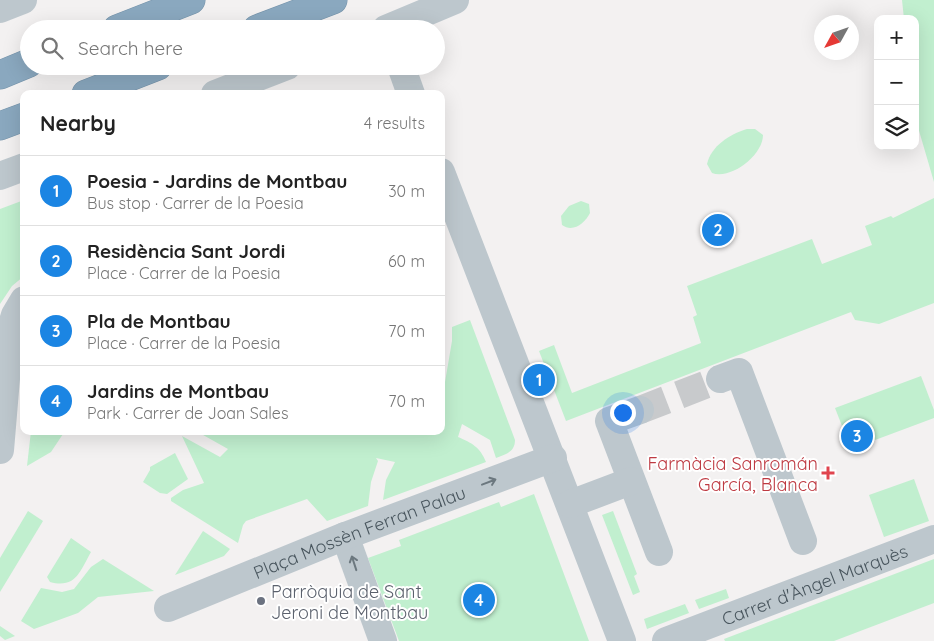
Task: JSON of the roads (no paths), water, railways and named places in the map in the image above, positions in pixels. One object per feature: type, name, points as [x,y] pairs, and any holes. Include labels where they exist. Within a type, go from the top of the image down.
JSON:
[{"type":"highway","points":[[140,20],[191,0]]},
{"type":"highway","points":[[281,20],[333,0]]},
{"type":"highway","points":[[0,74],[20,66]]},
{"type":"highway","points":[[96,90],[135,75]]},
{"type":"highway","points":[[0,126],[20,118]]},
{"type":"street","points":[[0,8],[23,0]]},
{"type":"street","points":[[407,20],[455,0]]},
{"type":"street","points":[[224,90],[263,75]]},
{"type":"street","points":[[404,75],[410,90]]},
{"type":"street","points":[[0,176],[20,168]]},
{"type":"street","points":[[445,182],[622,641]]},
{"type":"street","points":[[0,450],[10,331],[20,307]]},
{"type":"street","points":[[720,379],[739,372],[803,541]]},
{"type":"street","points":[[640,410],[609,421],[659,552]]},
{"type":"street","name":"Plaça Mossèn Ferran Palau","points":[[168,608],[345,536],[552,458]]},
{"type":"street","points":[[570,504],[632,481]]},
{"type":"street","points":[[345,536],[375,639]]},
{"type":"street","name":"Carrer d'Àngel Marquès","points":[[666,641],[934,539]]},
{"type":"tunnel","points":[[640,410],[720,379]]},
{"type":"place","name":"Residència Sant Jordi","points":[[718,230]]},
{"type":"place","name":"Poesia - Jardins de Montbau","points":[[539,380]]},
{"type":"place","name":"Pla de Montbau","points":[[857,436]]},
{"type":"place","name":"Farmàcia Sanromán García, Blanca","points":[[828,473]]},
{"type":"place","name":"Jardins de Montbau","points":[[479,600]]},
{"type":"place","name":"Parròquia de Sant Jeroni de Montbau","points":[[261,601]]}]
